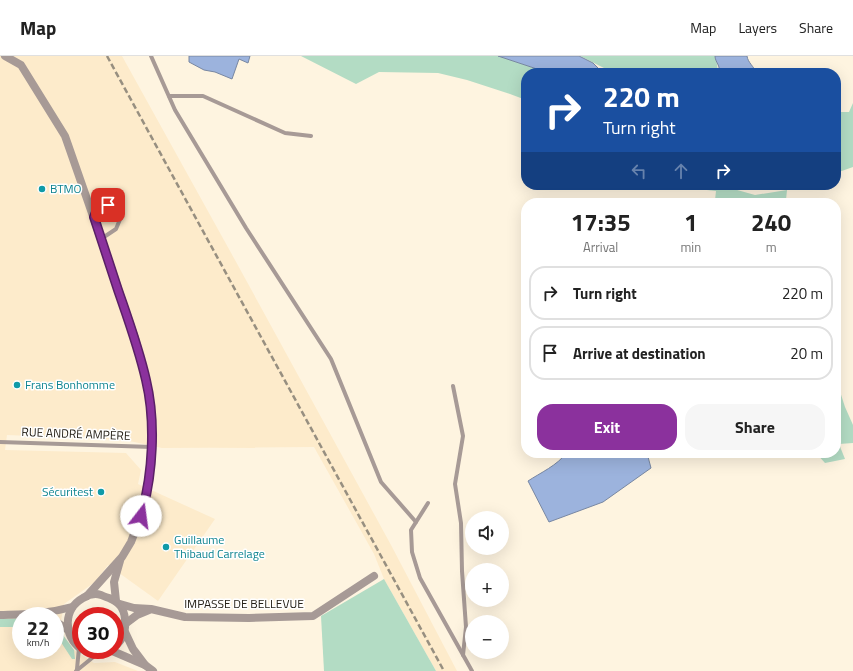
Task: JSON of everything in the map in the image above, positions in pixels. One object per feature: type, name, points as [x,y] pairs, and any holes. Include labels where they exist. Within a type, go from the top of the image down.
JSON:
[{"type":"street","points":[[5,56],[21,65],[65,136],[102,239],[135,338],[146,380],[150,405],[152,447],[151,464],[144,505],[138,526],[122,557],[87,596],[72,606],[64,609]]},
{"type":"street","points":[[122,557],[114,582],[118,603],[124,613],[125,628],[133,649],[145,666]]},
{"type":"street","name":"IMPASSE DE BELLEVUE","points":[[87,596],[99,594],[118,603],[134,608],[151,609],[185,617],[250,618],[313,616],[374,576]]},
{"type":"street","points":[[72,606],[68,617],[68,630],[72,640]]},
{"type":"street","points":[[125,628],[137,615],[151,609]]},
{"type":"street","points":[[0,614],[12,614]]},
{"type":"street","points":[[64,627],[68,630]]},
{"type":"street","points":[[124,656],[153,671]]},
{"type":"lane","points":[[151,56],[175,110],[246,228],[331,359],[381,482],[416,522]]},
{"type":"lane","points":[[169,96],[203,96],[285,133],[311,136]]},
{"type":"lane","points":[[94,217],[98,207],[108,205],[116,208],[121,217],[116,229],[102,239]]},
{"type":"lane","points":[[453,386],[463,436],[455,484],[460,523],[466,627],[463,655]]},
{"type":"lane","name":"RUE ANDRÉ AMPÈRE","points":[[0,442],[152,447]]},
{"type":"lane","points":[[428,503],[411,530],[412,552],[420,578],[472,671]]},
{"type":"lane","points":[[76,670],[79,659]]},
{"type":"lane","points":[[76,670],[90,659]]},
{"type":"shaded area","points":[[0,56],[122,56],[391,545],[457,671],[436,671],[384,579],[374,554],[314,447],[162,448],[125,440],[7,435],[5,450],[126,453],[141,470],[138,484],[215,519],[158,601],[108,565],[95,582],[64,604],[63,607],[12,607],[12,659],[64,659],[64,636],[72,647],[72,659],[88,659],[94,663],[115,662],[138,671],[0,671]]},
{"type":"green space","points":[[301,56],[513,56],[550,68],[521,68],[521,98],[467,80],[438,73],[379,72],[356,84]]},
{"type":"green space","points":[[580,56],[716,56],[717,68],[604,68]]},
{"type":"green space","points":[[853,103],[853,167],[841,171],[841,112],[849,112]]},
{"type":"green space","points":[[707,190],[737,190],[755,195],[787,190],[786,198],[715,198],[716,191]]},
{"type":"green space","points":[[841,395],[853,425],[853,443],[841,444]]},
{"type":"green space","points":[[841,449],[845,459],[825,463],[820,458],[841,458]]},
{"type":"green space","points":[[384,579],[436,671],[324,671],[321,616]]},
{"type":"green space","points":[[12,618],[12,627],[0,627],[0,619]]},
{"type":"green space","points":[[64,636],[72,647],[72,659],[64,647]]},
{"type":"water","points":[[189,56],[250,56],[248,63],[239,59],[232,79],[215,72],[204,70],[189,62]]},
{"type":"water","points":[[498,56],[579,56],[593,63],[598,68],[534,68]]},
{"type":"water","points":[[715,56],[747,56],[754,68],[719,68]]},
{"type":"water","points":[[562,458],[648,458],[651,468],[603,502],[549,522],[528,481],[554,465]]},
{"type":"railway","points":[[107,56],[444,671]]},
{"type":"place","name":"BTMO","points":[[42,189]]},
{"type":"place","name":"Frans Bonhomme","points":[[17,385]]},
{"type":"place","name":"Sécuritest","points":[[101,492]]},
{"type":"place","name":"Guillaume Thibaud Carrelage","points":[[166,547]]},
{"type":"route","points":[[108,205],[98,207],[94,217],[135,338],[150,398],[152,447],[151,464],[141,516]]}]
